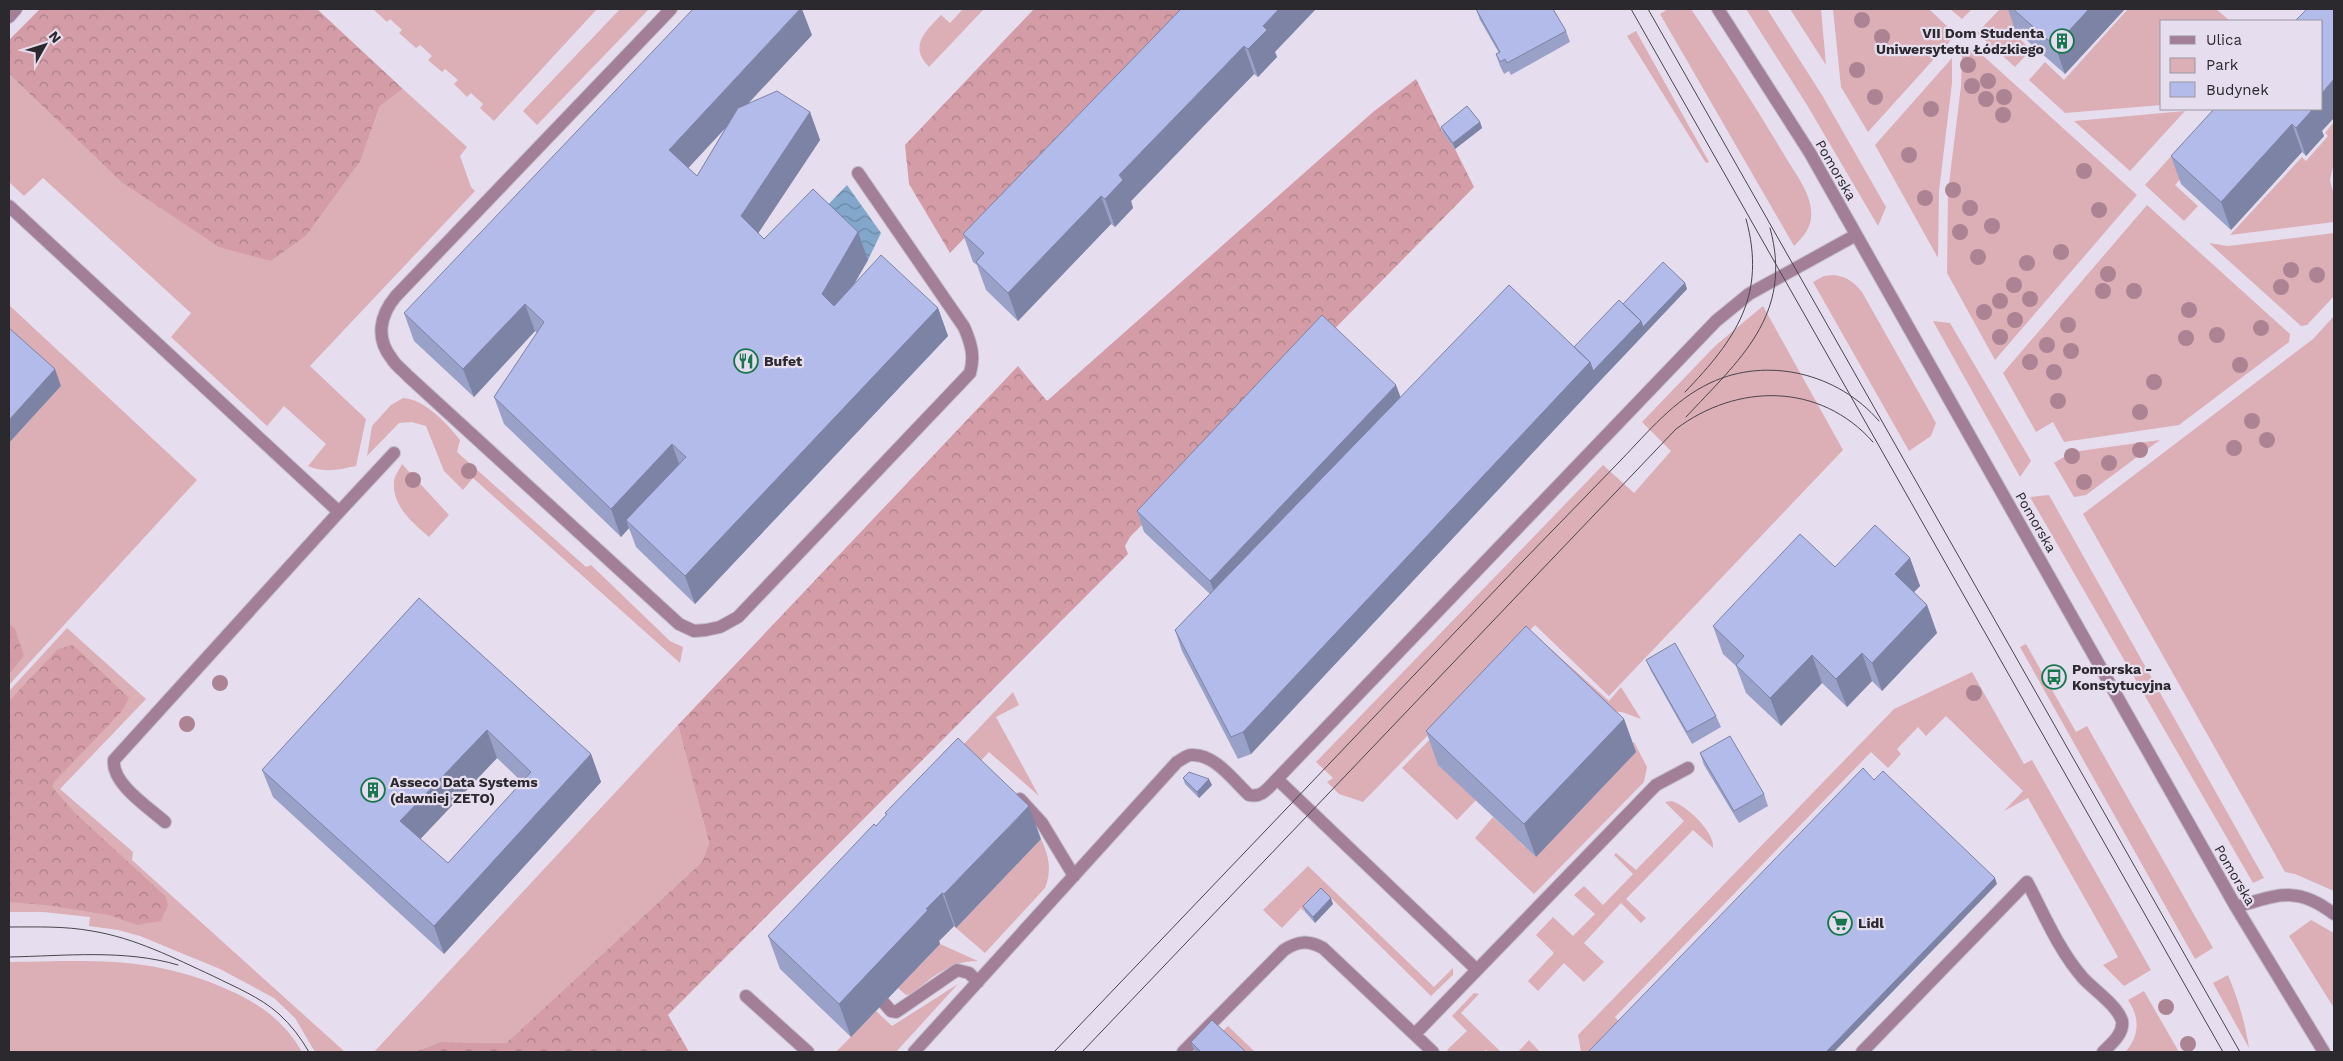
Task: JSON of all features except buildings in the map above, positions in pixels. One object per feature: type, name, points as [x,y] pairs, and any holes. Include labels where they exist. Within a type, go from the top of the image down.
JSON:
[{"type":"street","points":[[9,17],[16,9]]},
{"type":"street","points":[[672,9],[396,296],[387,307],[382,320],[381,334],[384,346],[391,359],[408,376],[679,624],[694,631],[717,628],[738,617],[970,373],[973,362],[972,350],[964,327],[858,173]]},
{"type":"street","name":"Pomorska","points":[[1718,9],[1810,153],[2236,907],[2324,1052]]},
{"type":"street","points":[[9,206],[339,512]]},
{"type":"street","points":[[914,1052],[1177,762],[1190,755],[1203,756],[1213,761],[1250,795],[1262,794],[1716,321],[1749,294],[1856,235]]},
{"type":"street","points":[[165,822],[118,780],[113,769],[114,760],[394,453]]},
{"type":"street","points":[[1414,1034],[1656,785],[1688,768]]},
{"type":"street","points":[[1277,779],[1477,970]]},
{"type":"street","points":[[1013,792],[1042,823],[1074,876]]},
{"type":"street","points":[[1862,1052],[2027,882],[2070,962],[2084,979],[2118,1012],[2122,1021],[2121,1031],[2103,1052]]},
{"type":"street","points":[[2236,907],[2280,894],[2296,895],[2321,904],[2334,914]]},
{"type":"street","points":[[1183,1052],[1284,950],[1294,944],[1304,942],[1314,943],[1323,948],[1433,1052]]},
{"type":"street","points":[[884,1003],[891,1011],[896,1012],[957,970],[969,973],[978,982]]},
{"type":"street","points":[[746,996],[808,1052]]},
{"type":"green space","points":[[40,9],[317,9],[403,89],[380,106],[360,162],[306,236],[271,261],[219,247],[120,181],[9,74],[9,40]]},
{"type":"green space","points":[[373,9],[597,9],[494,121],[480,108],[483,104],[471,93],[467,97],[454,84],[458,80],[445,69],[442,72],[428,60],[432,56],[420,45],[416,48],[399,33],[402,30],[390,19],[387,22]]},
{"type":"green space","points":[[620,9],[649,9],[537,125],[523,111]]},
{"type":"green space","points":[[963,9],[984,9],[929,67],[920,52],[921,39],[941,15],[950,23]]},
{"type":"green space","points":[[1034,9],[1185,9],[950,253],[909,184],[905,145]]},
{"type":"green space","points":[[1668,9],[1691,9],[1728,64],[1808,196],[1811,221],[1807,230],[1794,246],[1660,14]]},
{"type":"green space","points":[[1746,9],[1767,9],[1822,95],[1886,207],[1878,226],[1807,105]]},
{"type":"green space","points":[[1790,9],[1821,9],[1826,65]]},
{"type":"green space","points":[[1833,9],[1929,9],[1954,33],[1951,40],[1868,132],[1841,87]]},
{"type":"green space","points":[[1950,9],[1972,9],[1962,19]]},
{"type":"green space","points":[[2000,9],[2030,9],[2011,30],[2031,50],[2015,67],[1977,33]]},
{"type":"green space","points":[[2128,9],[2216,9],[2229,20],[2160,20],[2160,105],[2065,113],[2029,80],[2045,62],[2064,80]]},
{"type":"green space","points":[[1636,31],[1709,162],[1706,163],[1627,36]]},
{"type":"green space","points":[[1973,50],[1980,53],[2137,195],[1995,360],[1947,273],[1948,192],[1961,86],[1962,55],[1964,51]]},
{"type":"green space","points":[[1952,58],[1952,83],[1939,191],[1938,258],[1875,145]]},
{"type":"green space","points":[[9,74],[120,181],[271,261],[306,236],[360,162],[380,106],[403,89],[467,147],[460,156],[471,187],[475,191],[310,366],[366,419],[356,466],[326,470],[308,466],[326,444],[284,406],[267,426],[171,337],[191,313],[43,178],[24,196],[9,182]]},
{"type":"green space","points":[[1416,79],[1443,133],[1455,149],[1474,187],[1130,537],[1125,546],[1128,554],[668,1015],[689,1052],[415,1052],[440,1042],[506,1043],[702,862],[709,843],[678,725],[1018,366],[1047,401],[1373,112]]},
{"type":"green space","points":[[2244,110],[2175,185],[2198,206],[2184,221],[2145,185],[2194,131]]},
{"type":"green space","points":[[2185,111],[2130,171],[2074,121]]},
{"type":"green space","points":[[2334,122],[2334,162],[2330,180],[2334,195],[2334,222],[2230,235],[2302,157],[2306,161],[2328,136],[2325,133]]},
{"type":"green space","points":[[2147,205],[2290,334],[2289,342],[2179,425],[2064,442],[2053,422],[2036,432],[2003,373]]},
{"type":"green space","points":[[2334,233],[2334,296],[2307,325],[2301,326],[2209,243],[2228,246]]},
{"type":"green space","points":[[1834,275],[1850,280],[1862,292],[1936,423],[1931,436],[1909,451],[1813,282],[1824,276]]},
{"type":"green space","points":[[9,305],[197,480],[9,685],[9,443],[61,386],[9,340]]},
{"type":"green space","points":[[1763,306],[1843,450],[1609,696],[1535,625],[1363,802],[1339,794],[1327,782],[1333,778],[1316,762],[1603,465],[1634,493],[1671,451],[1642,422],[1715,346]]},
{"type":"green space","points":[[2334,316],[2334,891],[2295,874],[2285,872],[2083,514],[2313,339]]},
{"type":"green space","points":[[1933,321],[1950,323],[2031,461],[2020,477]]},
{"type":"green space","points":[[403,398],[411,399],[427,407],[449,426],[460,440],[457,452],[586,567],[591,565],[670,641],[683,647],[680,663],[473,478],[463,490],[444,471],[426,426],[412,422],[399,423],[367,456],[372,426],[391,405]]},
{"type":"green space","points":[[2160,440],[2086,495],[2074,497],[2054,463],[2072,452]]},
{"type":"green space","points":[[402,464],[449,515],[429,537],[416,526],[396,499],[394,480]]},
{"type":"green space","points":[[2049,495],[2264,878],[2253,883],[2030,497]]},
{"type":"green space","points":[[9,624],[15,629],[24,656],[9,674]]},
{"type":"green space","points":[[67,628],[146,699],[60,789],[133,852],[132,860],[345,1052],[315,1052],[295,1018],[274,998],[220,969],[140,936],[118,930],[89,926],[90,917],[43,912],[9,912],[9,691]]},
{"type":"green space","points":[[1533,633],[1609,701],[1621,687],[1641,719],[1622,712],[1609,711],[1439,765],[1476,800],[1457,820],[1402,768]]},
{"type":"green space","points":[[2026,644],[2076,732],[2087,726],[2213,948],[2195,959],[2020,647]]},
{"type":"green space","points":[[73,645],[129,698],[122,711],[54,782],[52,787],[75,813],[165,896],[168,905],[161,921],[137,925],[109,915],[46,905],[9,902],[9,701],[58,649]]},
{"type":"green space","points":[[1972,672],[2024,764],[2032,760],[2151,970],[2124,986],[2103,965],[2118,957],[2028,798],[2004,811],[2023,791],[1946,716],[1926,736],[1918,727],[1897,749],[1901,754],[1888,768],[1871,752],[1615,1017],[1620,1023],[1597,1052],[1581,1052],[1578,1035],[1894,709]]},
{"type":"green space","points":[[1013,692],[1019,705],[996,717],[1039,796],[989,752],[973,769],[881,832]]},
{"type":"green space","points":[[678,725],[709,843],[702,862],[506,1043],[440,1042],[415,1052],[374,1052]]},
{"type":"green space","points":[[1634,742],[1647,767],[1644,782],[1534,894],[1475,838],[1493,817],[1536,857]]},
{"type":"green space","points":[[1672,801],[1685,808],[1699,820],[1710,835],[1713,848],[1693,830],[1626,899],[1646,918],[1641,923],[1621,903],[1584,943],[1604,962],[1584,982],[1564,963],[1538,991],[1528,981],[1554,953],[1536,935],[1553,917],[1573,936],[1595,914],[1574,895],[1584,886],[1603,905],[1633,874],[1614,855],[1616,853],[1636,870],[1684,821],[1665,802]]},
{"type":"green space","points":[[1041,839],[1049,863],[1045,888],[985,953],[956,928]]},
{"type":"green space","points":[[1308,866],[1434,987],[1453,968],[1453,975],[1431,996],[1323,890],[1303,911],[1301,908],[1282,928],[1263,910]]},
{"type":"green space","points":[[2311,920],[2334,933],[2334,1008],[2289,936]]},
{"type":"green space","points":[[940,944],[978,961],[950,967],[934,976],[911,994],[906,995],[898,988]]},
{"type":"green space","points":[[95,961],[121,963],[175,971],[202,979],[242,996],[262,1008],[280,1023],[302,1052],[9,1052],[9,962]]},
{"type":"green space","points":[[2228,975],[2241,1011],[2249,1048],[2213,983]]},
{"type":"green space","points":[[958,984],[896,1052],[836,1052],[876,1011],[892,1026]]},
{"type":"green space","points":[[2144,991],[2179,1052],[2125,1052],[2133,1040],[2137,1026],[2135,1013],[2128,1000]]},
{"type":"green space","points":[[1474,993],[1479,994],[1461,1013],[1501,1052],[1489,1052],[1486,1050],[1483,1052],[1449,1052],[1447,1050],[1467,1031],[1452,1016]]},
{"type":"green space","points":[[1228,1026],[1255,1052],[1234,1052],[1218,1036]]},
{"type":"green space","points":[[1529,1040],[1540,1052],[1518,1052]]},
{"type":"water","points":[[847,185],[881,233],[868,260],[820,213]]},
{"type":"tram line","points":[[1631,9],[2223,1052]]},
{"type":"tram line","points":[[1648,9],[2240,1052]]},
{"type":"tram line","points":[[1685,392],[1719,353],[1732,334],[1742,314],[1749,293],[1752,271],[1751,246],[1746,219]]},
{"type":"tram line","points":[[1686,417],[1742,355],[1757,334],[1768,311],[1774,286],[1775,259],[1770,228]]},
{"type":"tram line","points":[[1054,1052],[1522,562],[1673,407],[1697,390],[1732,375],[1755,371],[1778,371],[1800,374],[1823,381],[1843,391],[1862,404],[1879,421]]},
{"type":"tram line","points":[[1082,1052],[1676,429],[1700,414],[1725,403],[1751,397],[1777,396],[1803,399],[1828,408],[1852,422],[1873,442]]},
{"type":"tram line","points":[[9,927],[82,929],[124,938],[154,949],[264,1002],[288,1023],[309,1052]]},
{"type":"tram line","points":[[9,957],[116,955],[158,960],[178,965]]},
{"type":"place","name":"VII Dom Studenta Uniwersytetu Łódzkiego","points":[[2062,41]]},
{"type":"place","name":"Bufet","points":[[746,361]]},
{"type":"place","name":"Pomorska - Konstytucyjna","points":[[2054,677]]},
{"type":"place","name":"Asseco Data Systems (dawniej ZETO)","points":[[373,790]]},
{"type":"place","name":"Lidl","points":[[1840,923]]}]
